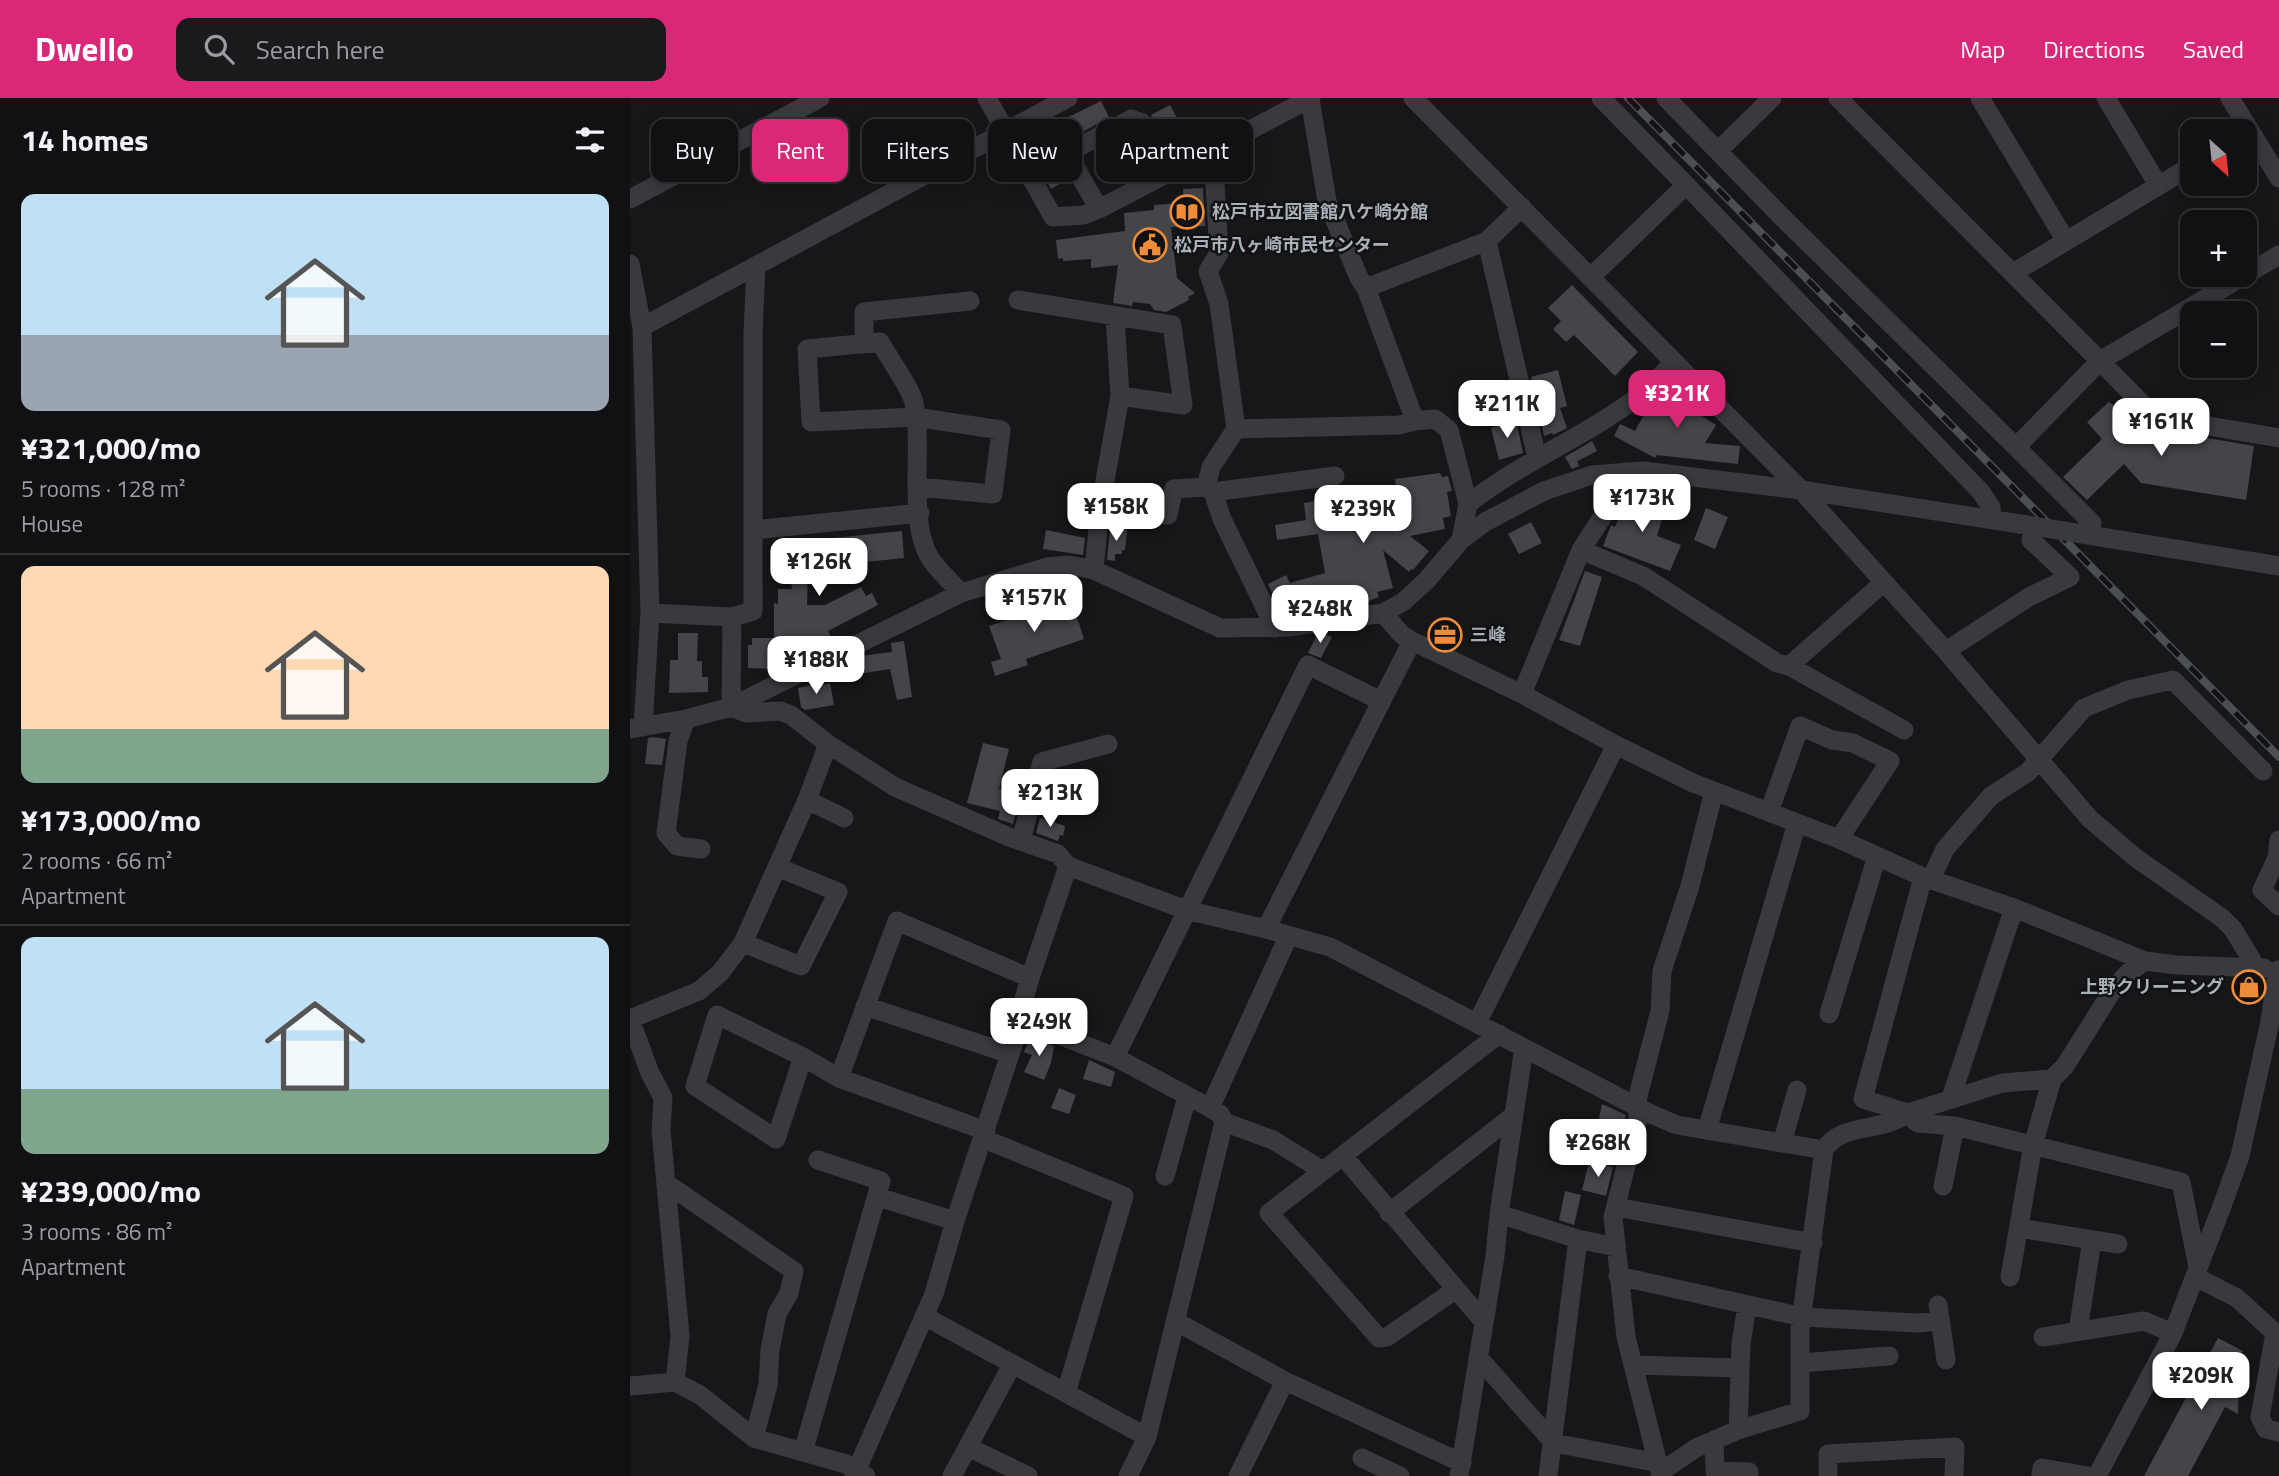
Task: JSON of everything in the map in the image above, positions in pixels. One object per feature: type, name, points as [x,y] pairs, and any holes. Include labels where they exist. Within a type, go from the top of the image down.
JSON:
[{"type":"street","points":[[630,199],[820,98]]},
{"type":"street","points":[[987,98],[999,119]]},
{"type":"street","points":[[1030,119],[1068,98]]},
{"type":"street","points":[[1413,98],[1801,490],[1946,651],[2090,819],[2136,858],[2222,918],[2233,929],[2256,967]]},
{"type":"street","points":[[1601,98],[1981,492],[1991,508],[1992,520]]},
{"type":"street","points":[[1666,98],[2092,523],[2098,537]]},
{"type":"street","points":[[1718,151],[1772,98]]},
{"type":"street","points":[[1838,98],[2155,417],[2279,438]]},
{"type":"street","points":[[1980,98],[2066,241]]},
{"type":"street","points":[[2106,98],[2158,185]]},
{"type":"street","points":[[2230,98],[2241,119]]},
{"type":"street","points":[[1253,129],[1310,99],[1327,201],[1359,278],[1366,288],[1415,422]]},
{"type":"street","points":[[1096,138],[1077,148],[1072,160],[1099,209]]},
{"type":"street","points":[[642,327],[988,142]]},
{"type":"street","points":[[2258,144],[2277,168]]},
{"type":"street","points":[[2012,273],[2180,172]]},
{"type":"street","points":[[1034,182],[1053,217],[1084,215],[1151,182]]},
{"type":"street","points":[[1215,182],[1219,253],[1208,271],[1219,304],[1236,429],[1211,467],[1209,490],[1275,628]]},
{"type":"street","points":[[1591,277],[1686,185]]},
{"type":"street","points":[[1366,288],[1487,241],[1522,207]]},
{"type":"street","points":[[1487,241],[1537,458]]},
{"type":"street","points":[[2015,447],[2099,361],[2279,255]]},
{"type":"street","points":[[630,264],[642,327],[636,361],[637,473],[650,613],[637,728],[687,719],[731,707],[961,593],[1047,567],[1069,565],[1094,570],[1220,628],[1275,628],[1384,613],[1404,602],[1461,540],[1485,522],[1544,491],[1592,474],[1643,471],[1801,490],[2279,566]]},
{"type":"street","points":[[650,613],[732,617],[753,611],[752,333],[756,266]]},
{"type":"street","points":[[1018,300],[1172,325],[1184,404],[1120,396]]},
{"type":"street","points":[[864,344],[864,312],[970,301]]},
{"type":"street","points":[[1094,570],[1100,509],[1120,396],[1115,317]]},
{"type":"street","points":[[918,486],[993,495],[1001,430],[915,417],[811,422],[807,349],[880,342],[914,401],[915,417],[918,486],[921,532],[931,560],[961,593]]},
{"type":"street","points":[[1468,504],[1494,483],[1584,432],[1639,395],[1674,362]]},
{"type":"street","points":[[1236,429],[1399,425],[1435,419],[1449,430],[1468,504],[1461,540]]},
{"type":"street","points":[[1522,694],[1581,550],[1610,505],[1625,472]]},
{"type":"street","points":[[1100,509],[1168,515],[1174,489],[1209,490],[1335,476]]},
{"type":"street","points":[[753,530],[920,513]]},
{"type":"street","points":[[1946,651],[2029,597],[2070,577],[2031,540],[2027,526]]},
{"type":"street","points":[[1581,550],[1643,576],[1777,663],[1789,666],[1904,730]]},
{"type":"street","points":[[1789,666],[1883,583]]},
{"type":"street","points":[[1384,613],[1402,635],[1412,641],[1522,694],[1616,745],[1714,791],[1839,839],[1927,878],[2014,908],[2145,961],[2278,970],[2269,1026],[2239,1156],[2173,1333],[2097,1476]]},
{"type":"street","points":[[731,707],[732,617]]},
{"type":"street","points":[[1266,929],[1412,641]]},
{"type":"street","points":[[1115,1057],[1308,665],[1381,701]]},
{"type":"street","points":[[2263,771],[2173,680],[2128,690],[2084,708],[2028,772],[1991,796],[1945,849],[1927,878],[1863,1099],[1908,1113],[1917,1123],[1955,1126],[2181,1182],[2197,1272],[2237,1298],[2277,1332],[2260,1417],[2266,1429],[2279,1432]]},
{"type":"street","points":[[731,707],[746,713],[780,711],[792,715],[828,744],[895,787],[1058,854],[1068,866],[1186,910],[1331,947],[1677,1125],[1824,1150]]},
{"type":"street","points":[[687,719],[678,741],[666,833],[677,846],[701,849]]},
{"type":"street","points":[[1769,812],[1800,726],[1832,740],[1853,743],[1890,761],[1839,839]]},
{"type":"street","points":[[676,1382],[680,1336],[661,1130],[663,1098],[650,1073],[630,1019],[699,991],[720,973],[743,943],[807,800],[828,744]]},
{"type":"street","points":[[1021,840],[1042,762],[1108,744]]},
{"type":"street","points":[[1477,1023],[1616,745]]},
{"type":"street","points":[[1661,1470],[1626,1337],[1613,1217],[1638,1119],[1637,1100],[1660,1011],[1662,971],[1690,886],[1714,791]]},
{"type":"street","points":[[807,800],[844,818]]},
{"type":"street","points":[[1707,1130],[1797,823]]},
{"type":"street","points":[[2279,840],[2277,858],[2262,890],[2279,906]]},
{"type":"street","points":[[1829,1014],[1877,856]]},
{"type":"street","points":[[630,1386],[676,1382],[700,1395],[754,1438],[846,1464],[859,1474],[934,1294],[955,1221],[1017,1033],[1018,1019],[1030,978],[1068,866]]},
{"type":"street","points":[[743,943],[801,966],[838,892],[777,867]]},
{"type":"street","points":[[1951,1098],[2014,908]]},
{"type":"street","points":[[839,1078],[897,921],[1030,978]]},
{"type":"street","points":[[1128,1476],[1147,1437],[1175,1321],[1217,1115],[1288,937]]},
{"type":"street","points":[[2010,1277],[2033,1144],[2052,1079],[2065,1066],[2114,988],[2128,973],[2145,961]]},
{"type":"street","points":[[865,1006],[1010,1054]]},
{"type":"street","points":[[803,1057],[776,1139],[695,1086],[717,1015],[803,1057],[839,1078],[985,1135],[1124,1196],[1066,1393]]},
{"type":"street","points":[[1018,1019],[1115,1057],[1217,1115],[1273,1140],[1323,1171]]},
{"type":"street","points":[[1455,1290],[1387,1337],[1379,1338],[1269,1213],[1499,1034]]},
{"type":"street","points":[[1175,1321],[1285,1381],[1460,1469],[1524,1048]]},
{"type":"street","points":[[1478,1357],[1554,1443],[1661,1470],[1714,1440],[1800,1411],[1800,1328],[1824,1150],[1829,1142],[1846,1132],[1896,1122],[1908,1113],[2002,1083],[2052,1079]]},
{"type":"street","points":[[1782,1143],[1797,1090]]},
{"type":"street","points":[[1165,1176],[1187,1097]]},
{"type":"street","points":[[1390,1213],[1514,1115]]},
{"type":"street","points":[[1943,1185],[1955,1126]]},
{"type":"street","points":[[1343,1156],[1484,1322]]},
{"type":"street","points":[[803,1452],[881,1181],[818,1160]]},
{"type":"street","points":[[666,1183],[794,1271],[789,1293],[777,1314],[770,1350],[768,1385],[754,1438]]},
{"type":"street","points":[[878,1197],[955,1221]]},
{"type":"street","points":[[1616,1207],[1813,1243]]},
{"type":"street","points":[[1499,1214],[1578,1239],[1615,1247]]},
{"type":"street","points":[[2019,1228],[2118,1244]]},
{"type":"street","points":[[1548,1476],[1578,1239]]},
{"type":"street","points":[[2078,1331],[2092,1240]]},
{"type":"street","points":[[1618,1276],[1803,1317],[1917,1323],[1939,1313],[1946,1360]]},
{"type":"street","points":[[1738,1430],[1741,1344],[1747,1305]]},
{"type":"street","points":[[925,1316],[1147,1437]]},
{"type":"street","points":[[2043,1337],[2144,1321],[2173,1333]]},
{"type":"street","points":[[1801,1363],[1889,1356]]},
{"type":"street","points":[[952,1476],[1012,1365]]},
{"type":"street","points":[[1633,1365],[1740,1368]]},
{"type":"street","points":[[1238,1476],[1285,1381]]},
{"type":"street","points":[[1714,1440],[1715,1471],[1749,1472]]},
{"type":"street","points":[[968,1447],[1028,1476]]},
{"type":"street","points":[[1828,1476],[1828,1454],[1955,1447],[1954,1476]]},
{"type":"street","points":[[1362,1458],[1400,1476]]},
{"type":"street","points":[[2041,1476],[2042,1468],[2088,1476]]},
{"type":"building","points":[[1101,101],[1109,117],[1096,119],[1096,124],[1082,132],[1082,119],[1064,119]]},
{"type":"building","points":[[1170,105],[1177,119],[1153,119],[1151,115]]},
{"type":"building","points":[[1047,182],[1063,182],[1051,189]]},
{"type":"building","points":[[1203,188],[1205,226],[1171,227],[1177,278],[1195,293],[1188,297],[1189,300],[1166,312],[1154,310],[1150,304],[1133,302],[1132,306],[1113,303],[1118,265],[1091,268],[1091,259],[1058,259],[1056,240],[1125,231],[1124,213],[1154,210],[1154,205],[1184,203],[1183,189]]},
{"type":"building","points":[[1572,285],[1638,352],[1615,376],[1574,335],[1566,342],[1553,329],[1561,321],[1548,308]]},
{"type":"building","points":[[1558,370],[1567,406],[1560,408],[1567,428],[1544,436],[1531,377]]},
{"type":"building","points":[[1674,379],[1697,404],[1691,409],[1716,425],[1705,443],[1740,446],[1738,464],[1657,455],[1655,458],[1614,436],[1620,424],[1635,431],[1651,402]]},
{"type":"building","points":[[2109,402],[2122,411],[2128,407],[2148,428],[2254,446],[2246,500],[2141,483],[2124,464],[2087,500],[2063,477],[2102,439],[2087,422]]},
{"type":"building","points":[[1516,420],[1523,453],[1499,460],[1491,428]]},
{"type":"building","points":[[1592,441],[1597,451],[1578,461],[1576,456],[1579,466],[1572,469],[1565,457]]},
{"type":"building","points":[[1440,473],[1442,477],[1448,476],[1452,491],[1447,492],[1451,516],[1443,518],[1445,529],[1410,536],[1429,551],[1409,572],[1383,550],[1393,588],[1377,592],[1379,597],[1364,603],[1331,608],[1332,605],[1282,614],[1268,584],[1286,575],[1290,583],[1325,573],[1318,534],[1277,540],[1275,525],[1306,520],[1304,503],[1332,498],[1335,517],[1359,512],[1361,522],[1393,514],[1390,486],[1396,486],[1395,479]]},
{"type":"building","points":[[1628,496],[1666,506],[1657,536],[1681,545],[1670,571],[1603,546],[1611,525],[1615,527]]},
{"type":"building","points":[[1706,508],[1728,517],[1715,549],[1694,540]]},
{"type":"building","points":[[1531,522],[1542,543],[1519,554],[1508,534]]},
{"type":"building","points":[[1110,529],[1127,530],[1125,550],[1122,550],[1122,554],[1115,554],[1115,561],[1107,560]]},
{"type":"building","points":[[1046,530],[1085,538],[1083,555],[1043,549]]},
{"type":"building","points":[[902,531],[904,558],[808,568],[807,605],[825,605],[861,587],[866,596],[872,593],[878,605],[828,631],[834,642],[781,669],[748,668],[748,645],[752,645],[752,638],[774,638],[774,603],[778,604],[778,589],[792,589],[788,556],[795,555],[794,542]]},
{"type":"building","points":[[1585,571],[1602,577],[1580,646],[1559,640]]},
{"type":"building","points":[[1036,594],[1043,612],[1072,602],[1084,639],[1026,659],[1028,665],[995,676],[991,662],[1001,659],[989,626],[1025,614],[1020,600]]},
{"type":"building","points":[[678,633],[698,633],[697,661],[702,661],[702,677],[708,677],[708,692],[669,693],[670,660],[678,660]]},
{"type":"building","points":[[1317,635],[1332,637],[1321,658],[1308,653]]},
{"type":"building","points":[[904,641],[912,697],[897,700],[890,669],[852,675],[850,662],[861,656],[892,652],[891,643]]},
{"type":"building","points":[[822,682],[822,685],[830,683],[834,705],[805,710],[801,707],[798,688]]},
{"type":"building","points":[[648,738],[666,739],[662,765],[645,764]]},
{"type":"building","points":[[983,743],[1009,749],[999,789],[1021,794],[1013,824],[998,819],[1000,811],[967,803]]},
{"type":"building","points":[[1040,818],[1065,826],[1063,836],[1060,835],[1058,841],[1036,833]]},
{"type":"building","points":[[1030,1037],[1054,1046],[1044,1080],[1024,1072],[1032,1055],[1024,1052]]},
{"type":"building","points":[[1089,1060],[1115,1072],[1111,1087],[1083,1079]]},
{"type":"building","points":[[1059,1088],[1076,1095],[1069,1114],[1051,1108]]},
{"type":"building","points":[[1602,1104],[1626,1115],[1620,1139],[1596,1133]]},
{"type":"building","points":[[1589,1162],[1613,1167],[1606,1196],[1582,1190]]},
{"type":"building","points":[[1565,1191],[1581,1195],[1574,1225],[1559,1220]]},
{"type":"building","points":[[2218,1338],[2243,1351],[2239,1358],[2248,1362],[2239,1380],[2238,1414],[2225,1407],[2188,1476],[2144,1476]]},
{"type":"railway","points":[[1628,98],[2279,757]]},
{"type":"place","name":"松戸市立図書館八ケ崎分館","points":[[1187,212]]},
{"type":"place","name":"松戸市八ヶ崎市民センター","points":[[1150,245]]},
{"type":"place","name":"三峰","points":[[1445,635]]},
{"type":"place","name":"上野クリーニング","points":[[2249,987]]}]
